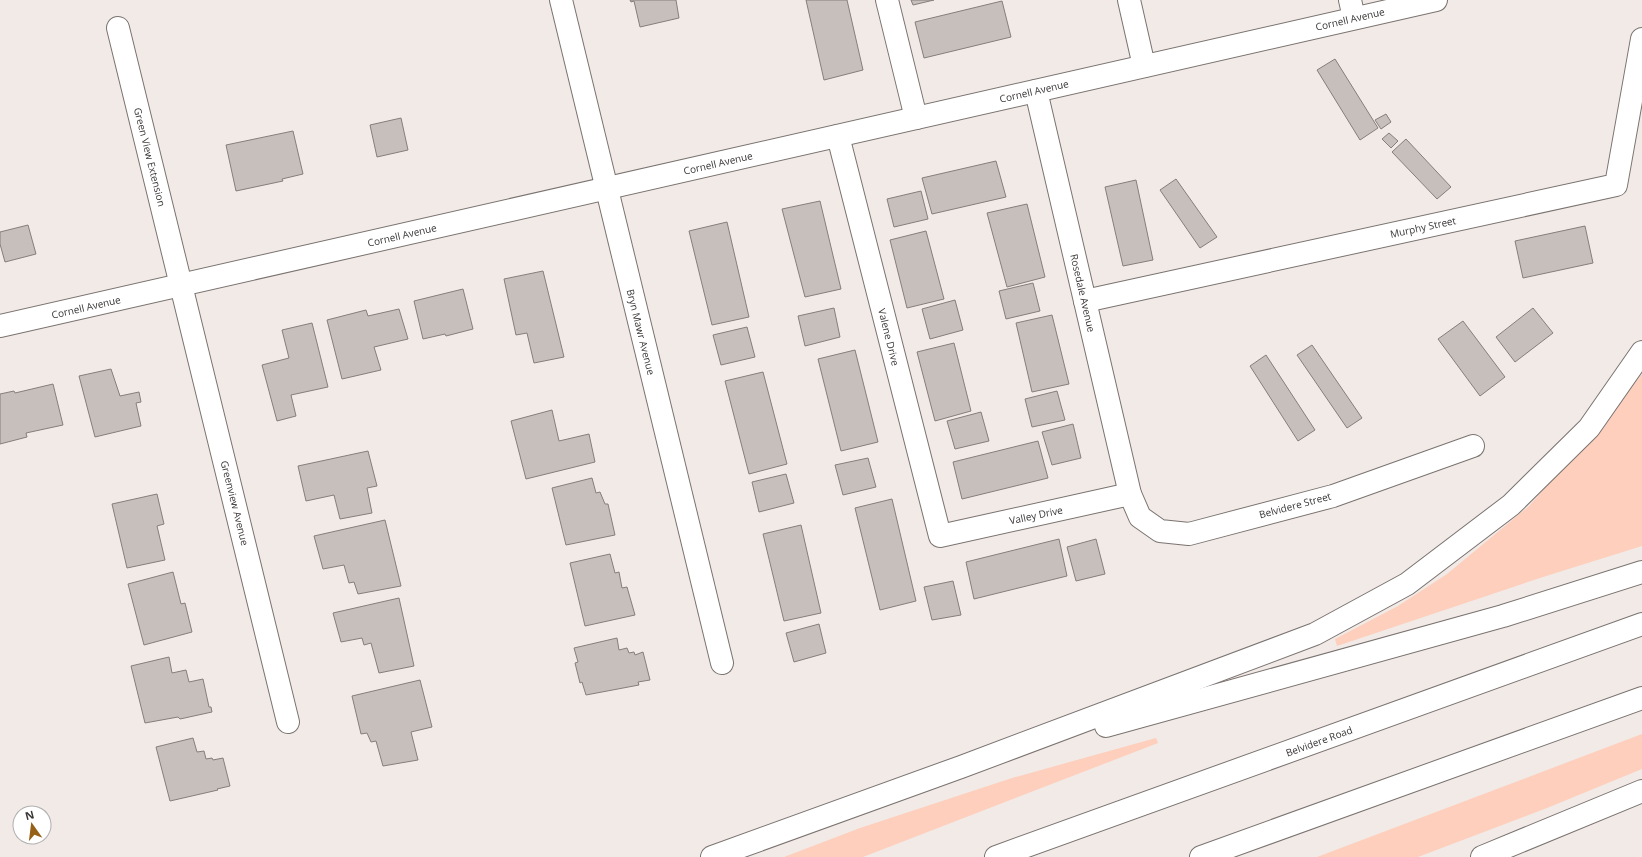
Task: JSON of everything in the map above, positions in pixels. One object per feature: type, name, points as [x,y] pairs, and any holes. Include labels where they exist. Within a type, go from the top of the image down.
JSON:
[{"type":"street","name":"Bryn Mawr Avenue","points":[[560,0],[722,663]]},
{"type":"street","points":[[887,0],[916,118]]},
{"type":"street","points":[[1129,0],[1144,66]]},
{"type":"street","name":"Cornell Avenue","points":[[0,326],[1144,66],[1352,9],[1436,0]]},
{"type":"street","name":"Green View Extension","points":[[118,28],[182,285]]},
{"type":"street","name":"Murphy Street","points":[[1085,301],[1616,185],[1642,39]]},
{"type":"street","name":"Rosedale Avenue","points":[[1036,91],[1130,494]]},
{"type":"street","name":"Valene Drive","points":[[838,136],[940,536],[942,536]]},
{"type":"street","name":"Greenview Avenue","points":[[182,285],[288,722]]},
{"type":"street","points":[[712,857],[960,767],[1315,634],[1407,584],[1512,505],[1589,428],[1642,352]]},
{"type":"street","name":"Belvidere Street","points":[[1130,494],[1140,517],[1160,531],[1189,534],[1333,496],[1473,446]]},
{"type":"street","name":"Valley Drive","points":[[942,536],[1130,494]]},
{"type":"street","points":[[960,767],[1495,618],[1642,572]]},
{"type":"street","name":"Belvidere Road","points":[[996,857],[1642,624]]},
{"type":"street","points":[[1201,857],[1642,698]]},
{"type":"street","points":[[1482,857],[1642,791]]},
{"type":"street","points":[[1482,857],[1642,806]]},
{"type":"shaded area","points":[[1642,374],[1642,546],[1543,577],[1337,646],[1335,639],[1398,606],[1447,574],[1529,506],[1614,410]]},
{"type":"shaded area","points":[[1642,734],[1642,769],[1547,808],[1418,857],[1317,857]]},
{"type":"shaded area","points":[[1156,738],[1158,743],[863,857],[784,857],[860,828],[1012,778]]},
{"type":"building","points":[[630,0],[676,0],[679,18],[640,27],[634,1],[631,2]]},
{"type":"building","points":[[806,0],[847,0],[863,70],[824,80]]},
{"type":"building","points":[[911,0],[934,0],[913,5]]},
{"type":"building","points":[[1002,1],[1011,37],[924,58],[915,22]]},
{"type":"building","points":[[1335,59],[1378,128],[1360,140],[1317,70]]},
{"type":"building","points":[[1386,114],[1391,122],[1381,129],[1375,120]]},
{"type":"building","points":[[401,118],[408,150],[377,157],[370,125]]},
{"type":"building","points":[[293,131],[303,174],[282,179],[283,181],[236,191],[226,145]]},
{"type":"building","points":[[1389,133],[1398,141],[1391,148],[1382,139]]},
{"type":"building","points":[[1406,139],[1451,187],[1437,199],[1392,152]]},
{"type":"building","points":[[996,161],[1006,197],[932,214],[922,178]]},
{"type":"building","points":[[1176,179],[1217,237],[1200,248],[1160,190]]},
{"type":"building","points":[[1136,180],[1153,260],[1123,266],[1105,187]]},
{"type":"building","points":[[921,191],[928,219],[894,227],[887,199]]},
{"type":"building","points":[[820,201],[841,289],[805,297],[782,209]]},
{"type":"building","points":[[1027,204],[1045,277],[1007,287],[987,213]]},
{"type":"building","points":[[727,222],[749,317],[712,325],[689,231]]},
{"type":"building","points":[[28,225],[36,254],[5,262],[0,244],[0,232]]},
{"type":"building","points":[[1585,226],[1593,263],[1523,278],[1515,241]]},
{"type":"building","points":[[926,231],[944,299],[907,308],[890,240]]},
{"type":"building","points":[[543,271],[564,357],[534,363],[527,333],[516,335],[504,279]]},
{"type":"building","points":[[1033,283],[1040,311],[1006,319],[999,291]]},
{"type":"building","points":[[463,289],[473,329],[446,336],[445,334],[423,339],[414,301]]},
{"type":"building","points":[[955,300],[963,330],[930,339],[922,309]]},
{"type":"building","points":[[834,308],[840,337],[805,346],[798,316]]},
{"type":"building","points":[[1533,308],[1553,333],[1515,362],[1496,337]]},
{"type":"building","points":[[399,309],[408,339],[374,347],[381,370],[342,379],[327,320],[366,310],[368,316]]},
{"type":"building","points":[[1052,315],[1069,384],[1032,392],[1016,323]]},
{"type":"building","points":[[1463,321],[1505,377],[1480,396],[1438,339]]},
{"type":"building","points":[[312,323],[328,387],[291,395],[296,416],[277,421],[262,365],[289,358],[282,330]]},
{"type":"building","points":[[747,327],[755,357],[721,365],[713,335]]},
{"type":"building","points":[[954,343],[971,411],[935,421],[917,352]]},
{"type":"building","points":[[1312,345],[1362,418],[1347,428],[1297,355]]},
{"type":"building","points":[[855,350],[878,442],[841,451],[818,359]]},
{"type":"building","points":[[1266,355],[1315,430],[1298,441],[1250,366]]},
{"type":"building","points":[[111,369],[120,396],[139,392],[141,402],[136,403],[141,426],[95,437],[79,376]]},
{"type":"building","points":[[763,372],[787,464],[749,474],[725,381]]},
{"type":"building","points":[[53,384],[63,425],[26,433],[27,437],[0,444],[0,394],[14,391],[15,393]]},
{"type":"building","points":[[1057,391],[1065,420],[1032,427],[1025,399]]},
{"type":"building","points":[[552,410],[559,441],[589,434],[595,462],[526,479],[511,421]]},
{"type":"building","points":[[981,412],[989,441],[955,449],[947,421]]},
{"type":"building","points":[[1073,424],[1081,458],[1052,465],[1042,432]]},
{"type":"building","points":[[1038,441],[1048,478],[962,499],[953,462]]},
{"type":"building","points":[[368,451],[377,486],[367,488],[372,513],[340,519],[334,495],[306,501],[298,466]]},
{"type":"building","points":[[868,458],[876,487],[843,495],[835,465]]},
{"type":"building","points":[[786,474],[794,503],[759,512],[752,482]]},
{"type":"building","points":[[592,478],[596,493],[600,492],[605,504],[608,504],[615,535],[566,545],[552,488]]},
{"type":"building","points":[[157,494],[164,524],[157,526],[165,560],[127,568],[112,504]]},
{"type":"building","points":[[892,499],[916,601],[880,610],[855,508]]},
{"type":"building","points":[[385,520],[401,586],[358,594],[354,582],[349,583],[344,565],[323,569],[314,536]]},
{"type":"building","points":[[801,525],[821,613],[784,621],[763,534]]},
{"type":"building","points":[[1059,539],[1067,576],[974,599],[966,562]]},
{"type":"building","points":[[1096,539],[1105,574],[1076,581],[1067,547]]},
{"type":"building","points":[[610,554],[615,573],[619,572],[622,588],[627,587],[635,615],[585,626],[570,563]]},
{"type":"building","points":[[173,572],[181,604],[185,603],[192,632],[144,645],[128,584]]},
{"type":"building","points":[[953,581],[961,615],[932,620],[924,587]]},
{"type":"building","points":[[399,598],[414,666],[379,673],[371,643],[364,645],[362,638],[341,642],[333,613]]},
{"type":"building","points":[[819,624],[826,653],[794,662],[786,633]]},
{"type":"building","points":[[617,638],[619,650],[627,648],[629,653],[634,652],[635,655],[643,652],[650,680],[638,682],[639,685],[586,695],[582,682],[580,683],[575,663],[578,662],[574,648]]},
{"type":"building","points":[[169,657],[172,673],[186,670],[189,682],[203,679],[209,707],[211,707],[212,712],[180,719],[178,717],[145,723],[131,666]]},
{"type":"building","points":[[420,680],[432,727],[411,732],[418,760],[383,766],[376,741],[371,742],[367,733],[361,734],[352,696]]},
{"type":"building","points":[[193,738],[197,752],[204,751],[206,759],[212,758],[213,760],[223,758],[230,786],[170,801],[156,747]]}]
